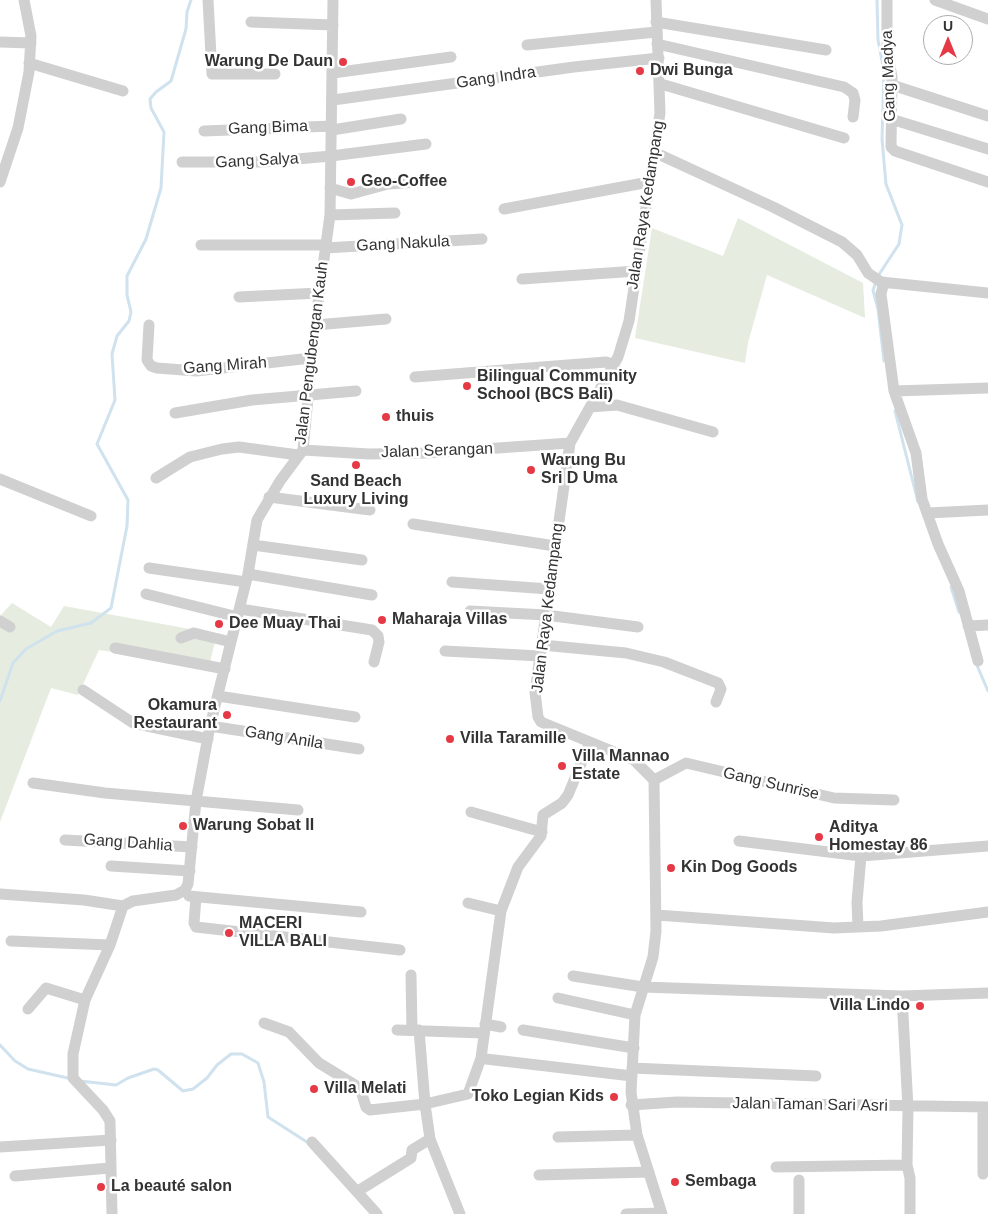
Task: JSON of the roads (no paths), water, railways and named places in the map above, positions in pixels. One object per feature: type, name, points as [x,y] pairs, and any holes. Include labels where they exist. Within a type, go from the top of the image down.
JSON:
[{"type":"street","points":[[0,182],[18,128],[29,64],[31,43],[24,0]]},
{"type":"street","points":[[208,0],[212,74],[275,74]]},
{"type":"street","name":"Jalan Pengubengan Kauh","points":[[180,892],[188,884],[196,801],[210,726],[247,578],[257,520],[269,497],[301,452],[314,325],[330,215],[333,0]]},
{"type":"street","name":"Jalan Raya Kedampang","points":[[654,780],[634,760],[546,726],[538,717],[535,692],[570,443],[614,365],[626,334],[649,182],[656,153],[660,113],[656,0]]},
{"type":"street","name":"Gang Madya","points":[[888,0],[887,50],[892,85],[891,147],[895,151],[988,182]]},
{"type":"street","points":[[935,0],[988,19]]},
{"type":"street","points":[[251,22],[333,25]]},
{"type":"street","points":[[657,32],[844,87],[853,93],[855,100],[853,117]]},
{"type":"street","points":[[527,45],[657,32],[826,50]]},
{"type":"street","points":[[0,42],[31,43]]},
{"type":"street","points":[[333,73],[451,57]]},
{"type":"street","name":"Gang Indra","points":[[333,100],[574,67],[659,58]]},
{"type":"street","points":[[29,64],[123,91]]},
{"type":"street","points":[[660,84],[844,138]]},
{"type":"street","points":[[892,85],[988,116]]},
{"type":"street","name":"Gang Bima","points":[[204,131],[332,128],[401,119]]},
{"type":"street","points":[[891,119],[988,149]]},
{"type":"street","name":"Gang Salya","points":[[182,162],[254,162],[332,156],[426,144]]},
{"type":"street","points":[[656,153],[773,207],[842,242],[851,248],[868,273],[880,280],[988,293]]},
{"type":"street","points":[[330,188],[350,194],[388,184],[418,182]]},
{"type":"street","points":[[504,209],[649,182]]},
{"type":"street","points":[[330,215],[395,213]]},
{"type":"street","name":"Gang Nakula","points":[[202,245],[325,247],[482,239]]},
{"type":"street","points":[[522,279],[637,271]]},
{"type":"street","points":[[880,280],[894,391],[916,453],[921,494],[938,544],[952,570],[978,661]]},
{"type":"street","points":[[239,297],[319,293]]},
{"type":"street","points":[[314,325],[386,319]]},
{"type":"street","name":"Gang Mirah","points":[[149,325],[148,360],[151,366],[158,368],[208,370],[311,358]]},
{"type":"street","points":[[415,377],[606,362],[614,365]]},
{"type":"street","points":[[894,391],[988,388]]},
{"type":"street","points":[[175,412],[244,401],[356,391]]},
{"type":"street","points":[[590,407],[617,405],[713,432]]},
{"type":"street","name":"Jalan Serangan","points":[[156,478],[190,457],[222,448],[369,454],[426,453],[570,443]]},
{"type":"street","points":[[0,479],[91,516]]},
{"type":"street","points":[[269,497],[370,510]]},
{"type":"street","points":[[928,514],[988,510]]},
{"type":"street","points":[[413,524],[555,546]]},
{"type":"street","points":[[253,545],[362,560]]},
{"type":"street","points":[[149,568],[372,594]]},
{"type":"street","points":[[452,582],[549,589]]},
{"type":"street","points":[[146,594],[239,613],[372,630],[378,636],[379,642],[374,662]]},
{"type":"street","points":[[470,611],[546,615],[638,627]]},
{"type":"street","points":[[968,626],[988,625]]},
{"type":"street","points":[[181,638],[194,633],[232,642]]},
{"type":"street","points":[[542,644],[626,653],[664,662],[720,686],[716,702]]},
{"type":"street","points":[[115,648],[225,669]]},
{"type":"street","points":[[445,651],[540,656]]},
{"type":"street","points":[[83,690],[133,723],[208,739]]},
{"type":"street","points":[[218,696],[355,717]]},
{"type":"street","name":"Gang Anila","points":[[210,726],[359,749]]},
{"type":"street","points":[[264,1023],[289,1032],[319,1063],[352,1083],[361,1091],[368,1110],[425,1104],[459,1098],[468,1094],[481,1058],[501,911],[518,867],[542,832],[543,815],[562,803],[568,794],[590,742]]},
{"type":"street","name":"Gang Sunrise","points":[[654,780],[686,763],[834,798],[894,800]]},
{"type":"street","points":[[626,1214],[661,1213],[637,1135],[631,1105],[635,1015],[653,957],[657,915],[654,780]]},
{"type":"street","points":[[33,783],[298,810]]},
{"type":"street","points":[[471,812],[542,832]]},
{"type":"street","name":"Gang Dahlia","points":[[65,840],[192,847]]},
{"type":"street","points":[[739,841],[861,856],[988,846]]},
{"type":"street","points":[[858,927],[856,902],[861,856]]},
{"type":"street","points":[[111,866],[190,871]]},
{"type":"street","points":[[0,894],[84,900],[123,906],[180,892],[196,897],[361,912]]},
{"type":"street","points":[[196,897],[194,923],[196,928],[400,950]]},
{"type":"street","points":[[468,903],[501,911]]},
{"type":"street","points":[[112,1214],[111,1140],[108,1117],[74,1081],[73,1054],[85,1000],[110,945],[123,906]]},
{"type":"street","points":[[657,915],[834,928],[988,912]]},
{"type":"street","points":[[12,941],[110,945]]},
{"type":"street","points":[[411,975],[430,1139],[460,1214]]},
{"type":"street","points":[[573,976],[643,987],[902,996],[988,993]]},
{"type":"street","points":[[28,1010],[46,988],[85,1000]]},
{"type":"street","points":[[902,996],[908,1108],[907,1165],[910,1178],[910,1214]]},
{"type":"street","points":[[558,998],[635,1015]]},
{"type":"street","points":[[397,1030],[484,1029],[501,1027]]},
{"type":"street","points":[[523,1030],[634,1048]]},
{"type":"street","points":[[486,1059],[632,1072],[816,1076]]},
{"type":"street","name":"Jalan Taman Sari Asri","points":[[631,1105],[677,1102],[908,1108],[985,1107]]},
{"type":"street","points":[[983,1174],[985,1107]]},
{"type":"street","points":[[558,1137],[637,1135]]},
{"type":"street","points":[[358,1191],[409,1159],[412,1150],[430,1139]]},
{"type":"street","points":[[0,1147],[111,1140]]},
{"type":"street","points":[[312,1142],[377,1214]]},
{"type":"street","points":[[776,1167],[907,1165]]},
{"type":"street","points":[[15,1176],[110,1168]]},
{"type":"street","points":[[539,1175],[649,1172]]},
{"type":"street","points":[[799,1180],[799,1214]]},
{"type":"waterway","points":[[0,701],[13,663],[26,649],[57,631],[91,623],[111,608],[127,526],[128,500],[97,444],[115,400],[112,354],[117,336],[129,321],[131,312],[127,295],[127,276],[146,239],[161,188],[164,132],[151,108],[150,99],[171,81],[186,29],[187,12],[191,0]]},
{"type":"waterway","points":[[877,0],[878,40],[884,71],[882,139],[886,184],[902,225],[899,244],[878,276]]},
{"type":"waterway","points":[[876,282],[873,290],[878,309],[884,361]]},
{"type":"waterway","points":[[895,411],[918,502]]},
{"type":"waterway","points":[[951,587],[959,612]]},
{"type":"waterway","points":[[976,663],[988,691]]},
{"type":"waterway","points":[[0,1045],[15,1061],[28,1069],[72,1079]]},
{"type":"waterway","points":[[80,1081],[116,1085],[128,1078],[154,1069],[158,1070],[183,1091],[193,1089],[231,1054],[242,1054],[258,1063],[264,1082],[268,1117],[310,1144]]},
{"type":"place","name":"Warung De Daun","points":[[343,62]]},
{"type":"place","name":"Dwi Bunga","points":[[640,71]]},
{"type":"place","name":"Geo-Coffee","points":[[351,182]]},
{"type":"place","name":"Bilingual Community School (BCS Bali)","points":[[467,386]]},
{"type":"place","name":"thuis","points":[[386,417]]},
{"type":"place","name":"Sand Beach Luxury Living","points":[[356,465]]},
{"type":"place","name":"Warung Bu Sri D Uma","points":[[531,470]]},
{"type":"place","name":"Maharaja Villas","points":[[382,620]]},
{"type":"place","name":"Dee Muay Thai","points":[[219,624]]},
{"type":"place","name":"Okamura Restaurant","points":[[227,715]]},
{"type":"place","name":"Villa Taramille","points":[[450,739]]},
{"type":"place","name":"Villa Mannao Estate","points":[[562,766]]},
{"type":"place","name":"Warung Sobat II","points":[[183,826]]},
{"type":"place","name":"Aditya Homestay 86","points":[[819,837]]},
{"type":"place","name":"Kin Dog Goods","points":[[671,868]]},
{"type":"place","name":"MACERI VILLA BALI","points":[[229,933]]},
{"type":"place","name":"Villa Lindo","points":[[920,1006]]},
{"type":"place","name":"Villa Melati","points":[[314,1089]]},
{"type":"place","name":"Toko Legian Kids","points":[[614,1097]]},
{"type":"place","name":"Sembaga","points":[[675,1182]]},
{"type":"place","name":"La beauté salon","points":[[101,1187]]}]
